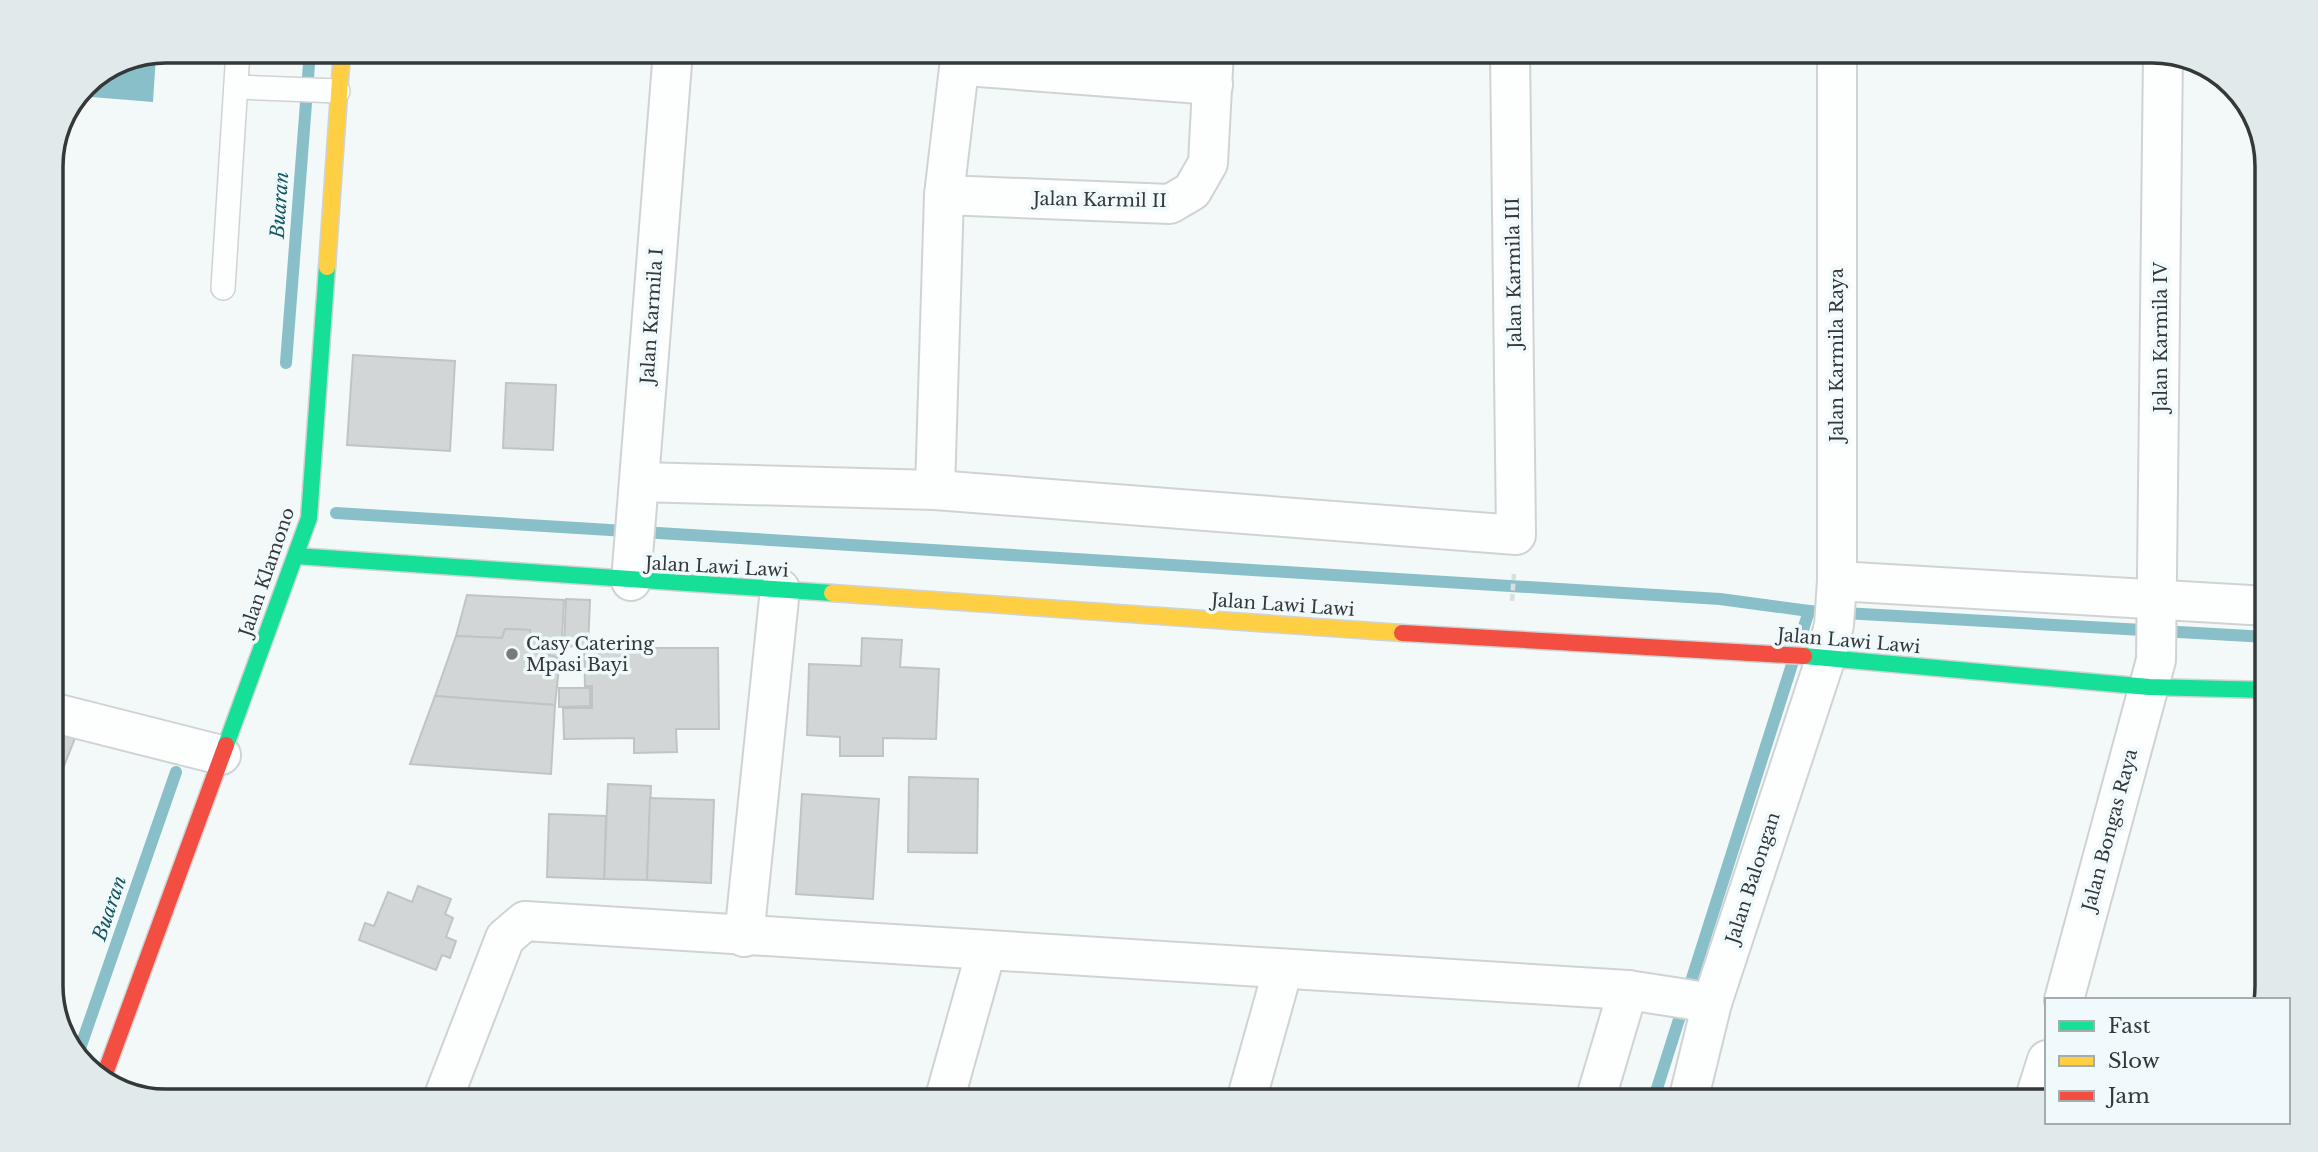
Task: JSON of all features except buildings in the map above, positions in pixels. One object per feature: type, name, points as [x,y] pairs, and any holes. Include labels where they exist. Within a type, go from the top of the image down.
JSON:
[{"type":"street","name":"Jalan Klamono","points":[[106,1070],[309,518],[315,465],[328,91],[338,63]]},
{"type":"street","name":"Jalan Karmila I","points":[[634,551],[672,63]]},
{"type":"street","name":"Jalan Karmila III","points":[[935,490],[1516,535],[1518,494],[1510,63]]},
{"type":"street","name":"Jalan Karmila Raya","points":[[1828,625],[1837,63]]},
{"type":"street","name":"Jalan Karmila IV","points":[[2153,674],[2158,610],[2163,64]]},
{"type":"street","points":[[639,482],[935,490],[944,195],[959,68],[1214,68]]},
{"type":"street","name":"Jalan Karmil II","points":[[944,195],[1170,204],[1192,191],[1208,163],[1214,68]]},
{"type":"street","name":"Jalan Lawi Lawi","points":[[296,556],[634,551],[780,589],[1765,654],[1828,625],[2255,688]]},
{"type":"street","points":[[744,937],[780,589]]},
{"type":"street","points":[[1828,625],[2255,607]]},
{"type":"street","name":"Jalan Balongan","points":[[1690,1089],[1705,1002],[1828,625]]},
{"type":"street","name":"Jalan Bongas Raya","points":[[2065,998],[2153,674]]},
{"type":"street","points":[[63,715],[221,755]]},
{"type":"street","points":[[447,1089],[505,938],[525,921],[1640,992],[1705,1002]]},
{"type":"street","points":[[947,1089],[986,951]]},
{"type":"street","points":[[1249,1089],[1283,969]]},
{"type":"street","points":[[1600,1089],[1640,992]]},
{"type":"street","points":[[2038,1089],[2045,1066]]},
{"type":"lane","points":[[223,288],[237,63]]},
{"type":"lane","points":[[236,87],[328,91]]},
{"type":"path","points":[[1511,603],[1514,566]]},
{"type":"water","points":[[155,64],[153,102],[90,97],[109,80],[126,71]]},
{"type":"waterway","name":"Buaran","points":[[286,363],[309,63]]},
{"type":"waterway","points":[[336,513],[1720,599],[1809,611],[2255,636]]},
{"type":"waterway","points":[[1657,1089],[1809,611]]},
{"type":"waterway","name":"Buaran","points":[[81,1045],[176,772]]},
{"type":"traffic: fast","points":[[226,745],[309,518],[327,267]]},
{"type":"traffic: fast","points":[[296,556],[832,593]]},
{"type":"traffic: fast","points":[[1804,656],[2149,687],[2255,690]]},
{"type":"traffic: slow","points":[[327,267],[341,63]]},
{"type":"traffic: slow","points":[[832,593],[1402,633]]},
{"type":"traffic: jam","points":[[1402,633],[1804,656]]},
{"type":"traffic: jam","points":[[106,1070],[226,745]]},
{"type":"place","name":"Casy Catering Mpasi Bayi","points":[[512,654]]}]
